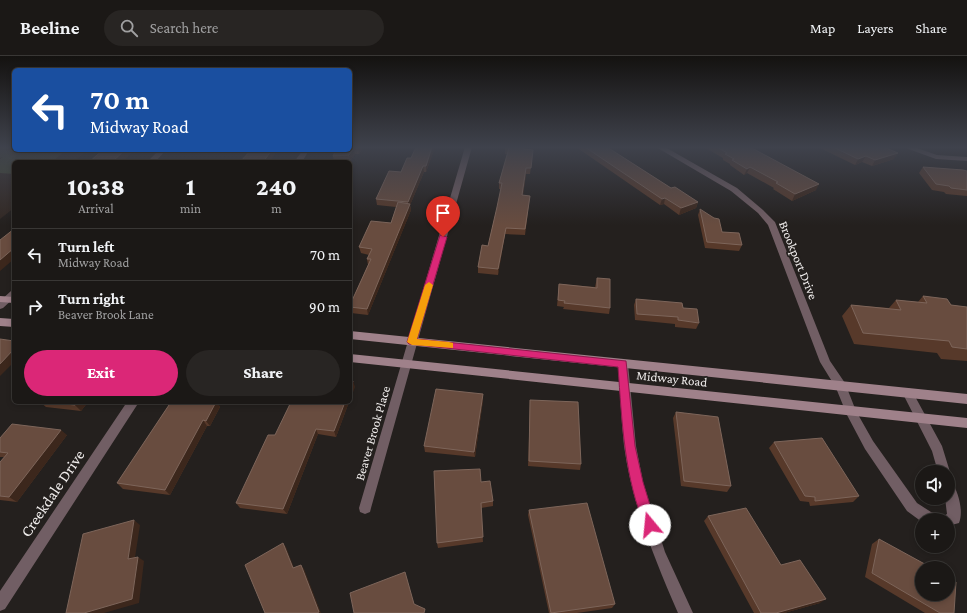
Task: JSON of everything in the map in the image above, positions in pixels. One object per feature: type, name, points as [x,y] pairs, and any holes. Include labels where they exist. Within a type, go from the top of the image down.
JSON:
[{"type":"main road","points":[[0,322],[12,323]]},
{"type":"main road","name":"Midway Road","points":[[352,336],[967,398]]},
{"type":"main road","name":"Midway Road","points":[[352,358],[967,424]]},
{"type":"street","name":"Beaver Brook Place","points":[[365,508],[461,173]]},
{"type":"street","name":"Brookport Drive","points":[[705,173],[740,193],[759,208],[772,224],[825,362],[841,386],[851,412],[869,445],[912,507],[921,513]]},
{"type":"street","points":[[0,306],[9,298]]},
{"type":"street","points":[[623,364],[630,446],[637,482],[659,554],[686,613]]},
{"type":"street","points":[[908,392],[938,450],[942,465]]},
{"type":"street","name":"Creekdale Drive","points":[[0,604],[132,404]]},
{"type":"shaded area","points":[[0,173],[12,173],[12,210],[0,219]]},
{"type":"building","points":[[388,173],[420,173],[408,202],[376,199]]},
{"type":"building","points":[[502,173],[525,173],[522,195],[530,196],[525,229],[506,228],[498,269],[478,267],[482,245],[488,246],[502,183],[499,183]]},
{"type":"building","points":[[623,173],[648,173],[671,188],[675,187],[698,202],[681,208],[665,198],[662,199]]},
{"type":"building","points":[[761,173],[798,173],[819,184],[795,194],[776,183],[778,182]]},
{"type":"building","points":[[928,173],[967,173],[967,190],[936,184]]},
{"type":"building","points":[[398,202],[410,204],[367,309],[352,307],[352,301],[371,259],[367,259],[372,249],[359,247],[371,221],[391,223]]},
{"type":"building","points":[[700,209],[714,218],[719,219],[722,232],[739,233],[742,245],[707,242]]},
{"type":"building","points":[[12,231],[12,250],[0,260],[0,240]]},
{"type":"building","points":[[597,278],[610,279],[610,308],[564,303],[565,301],[558,300],[559,284],[597,288]]},
{"type":"building","points":[[923,296],[947,299],[951,305],[967,307],[967,349],[952,347],[949,341],[863,333],[851,305],[901,310],[896,300],[927,303]]},
{"type":"building","points":[[636,299],[682,303],[683,308],[697,309],[699,323],[678,320],[678,317],[637,314]]},
{"type":"building","points":[[0,339],[12,341],[12,351],[0,364]]},
{"type":"building","points":[[436,389],[483,394],[474,452],[424,446]]},
{"type":"building","points":[[530,400],[578,402],[581,464],[529,461]]},
{"type":"building","points":[[170,404],[215,404],[206,421],[203,420],[165,490],[117,483]]},
{"type":"building","points":[[290,404],[344,404],[334,431],[316,429],[283,509],[236,503],[268,435],[275,435]]},
{"type":"building","points":[[676,412],[718,417],[731,486],[684,481]]},
{"type":"building","points":[[12,424],[61,430],[9,497],[0,496],[0,462],[8,453],[0,452],[0,438]]},
{"type":"building","points":[[822,438],[859,496],[815,501],[815,497],[805,496],[774,442]]},
{"type":"building","points":[[480,469],[481,482],[490,481],[493,501],[481,503],[483,537],[437,543],[434,471]]},
{"type":"building","points":[[587,503],[615,604],[551,613],[529,510]]},
{"type":"building","points":[[746,508],[781,565],[800,560],[826,599],[776,613],[761,613],[708,516]]},
{"type":"building","points":[[134,520],[128,559],[138,557],[132,599],[84,613],[66,613],[83,534]]},
{"type":"building","points":[[879,539],[919,561],[915,561],[915,598],[872,573]]},
{"type":"building","points":[[283,543],[293,568],[301,565],[319,612],[265,613],[245,565]]},
{"type":"building","points":[[405,572],[414,604],[425,609],[424,613],[354,613],[350,593]]},
{"type":"building","points":[[920,601],[955,601],[954,613],[940,613]]},
{"type":"slow traffic","points":[[429,285],[412,342],[449,346]]},
{"type":"route","points":[[443,237],[412,342],[623,364],[630,446],[637,482],[650,525]]}]
